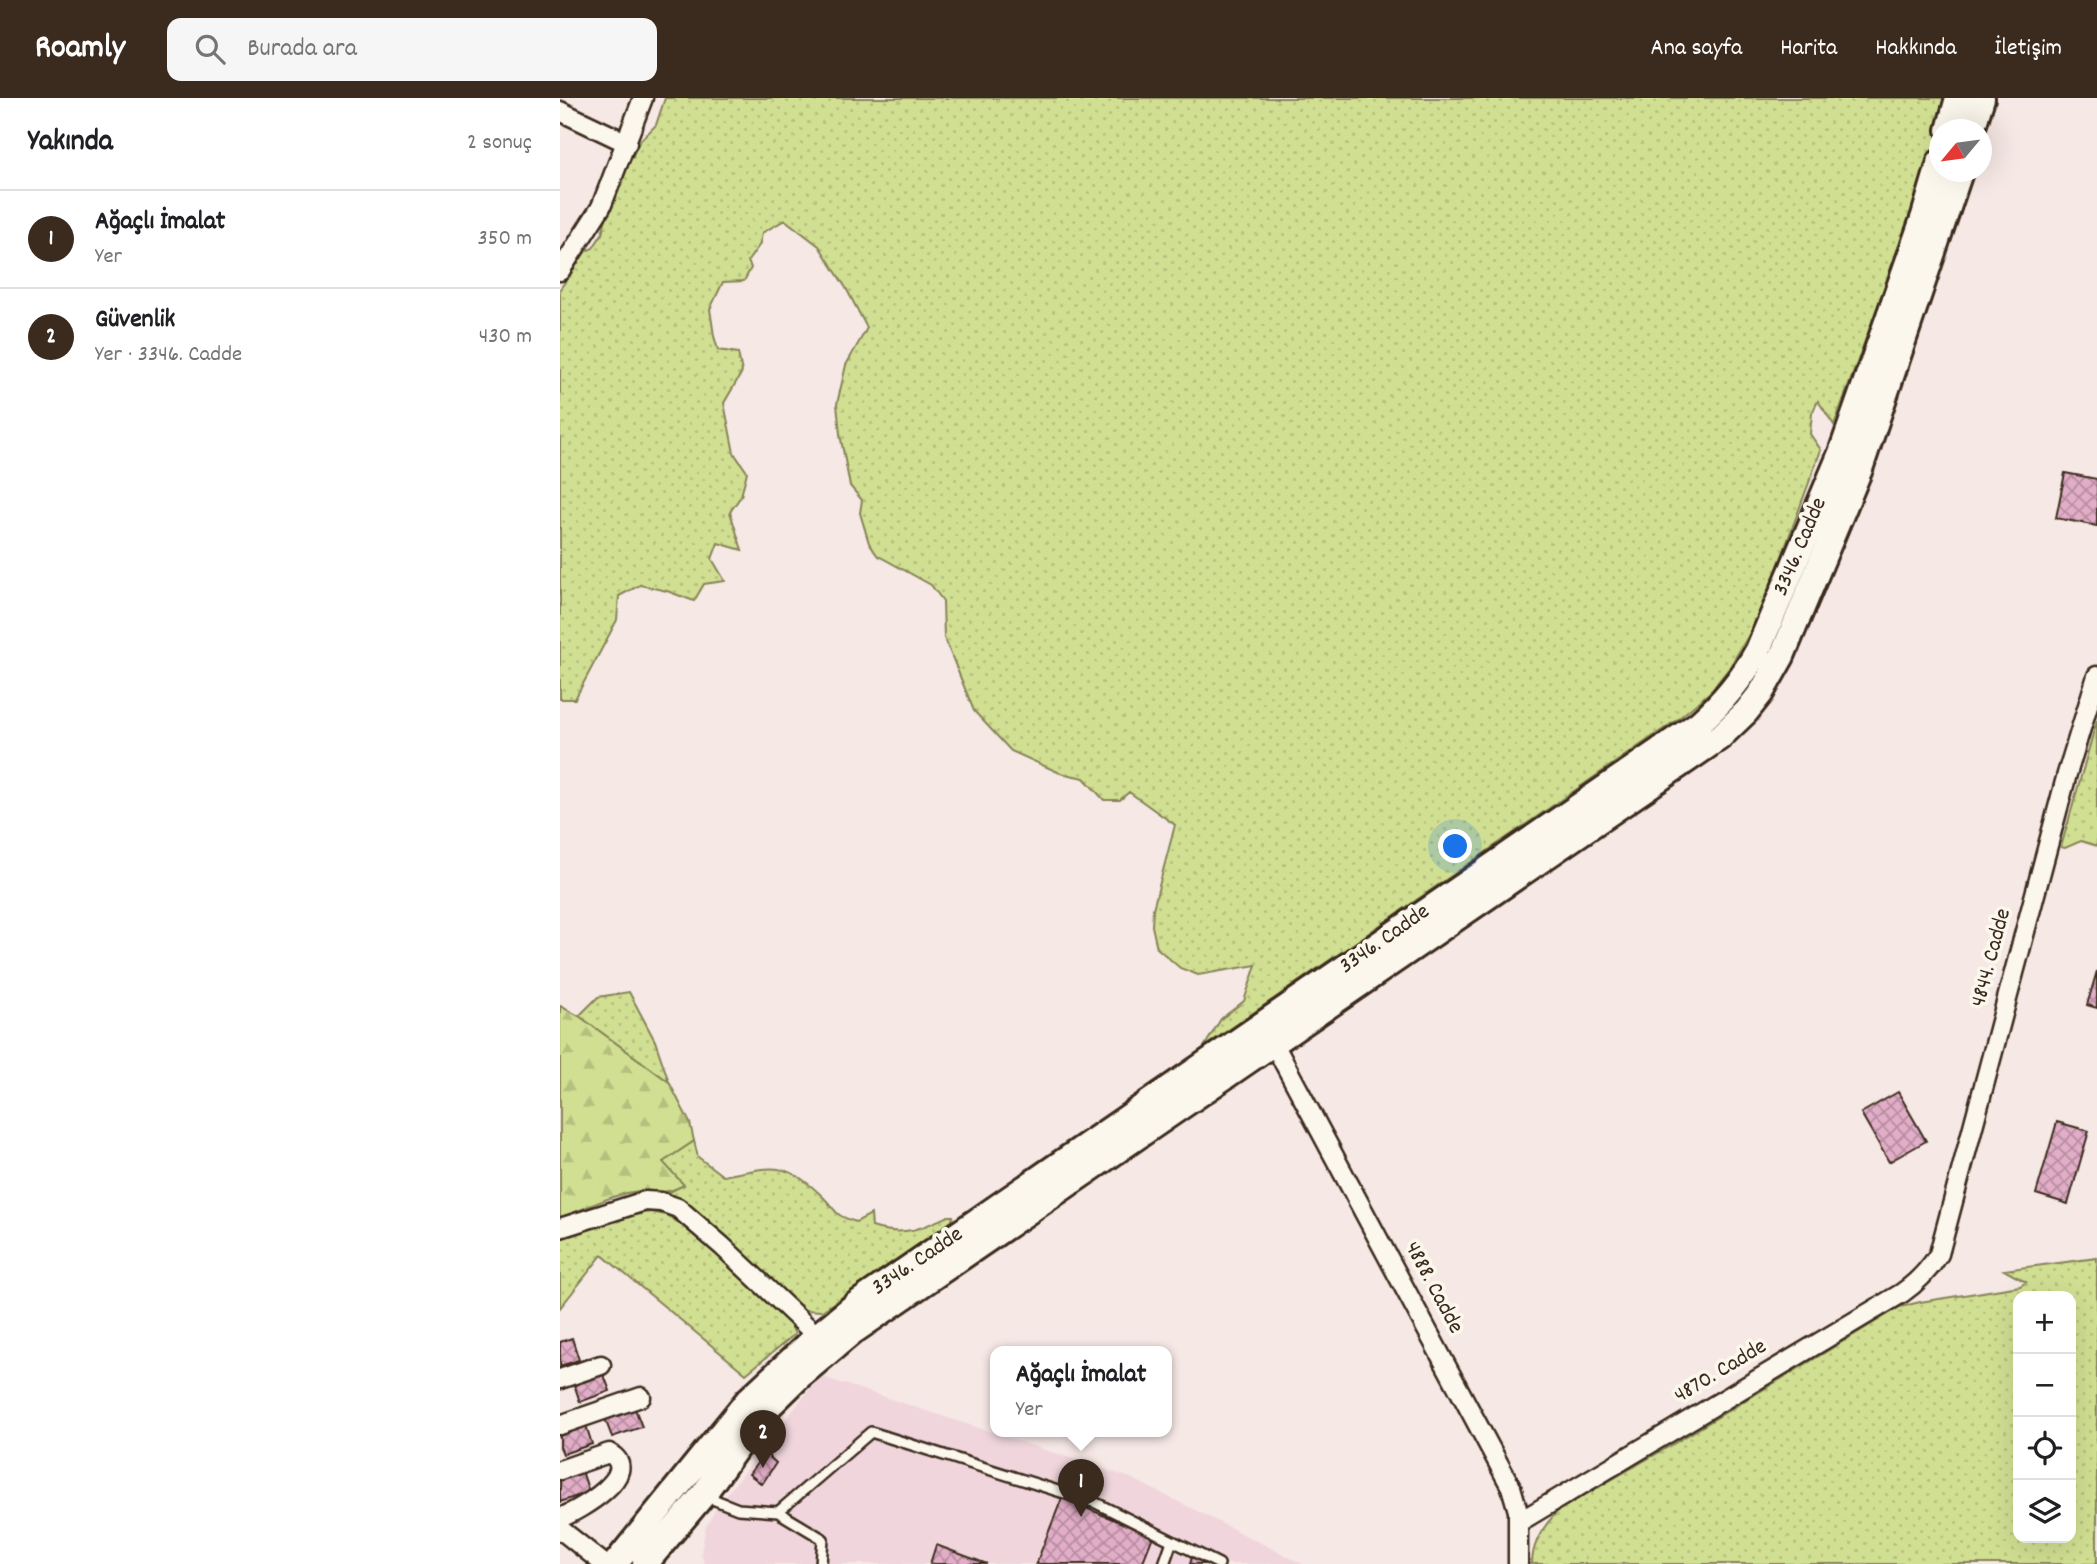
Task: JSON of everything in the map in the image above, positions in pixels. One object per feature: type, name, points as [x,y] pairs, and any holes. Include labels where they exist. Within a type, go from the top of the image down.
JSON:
[{"type":"street","points":[[560,271],[601,207],[643,98]]},
{"type":"street","points":[[1952,119],[1958,98]]},
{"type":"street","points":[[1975,119],[1982,98]]},
{"type":"street","points":[[560,111],[626,143]]},
{"type":"street","name":"3346. Cadde","points":[[615,1564],[748,1400],[817,1336],[874,1292],[1698,724],[1724,700],[1758,650],[1841,453],[1934,182]]},
{"type":"street","name":"3346. Cadde","points":[[645,1564],[703,1495],[765,1409],[801,1374],[851,1333],[1718,738],[1746,712],[1782,656],[1860,469],[1957,182]]},
{"type":"street","name":"4844. Cadde","points":[[1939,1254],[2067,775],[2097,676]]},
{"type":"street","name":"4888. Cadde","points":[[1274,1044],[1509,1483],[1516,1500],[1518,1564]]},
{"type":"street","points":[[560,1228],[645,1201],[661,1202],[678,1208],[817,1336]]},
{"type":"street","name":"4870. Cadde","points":[[1518,1522],[1902,1293],[1926,1273],[1939,1254]]},
{"type":"street","points":[[560,1379],[601,1365]]},
{"type":"street","points":[[560,1425],[641,1397]]},
{"type":"street","points":[[560,1470],[609,1453],[617,1457],[620,1471],[598,1499],[562,1530],[604,1564]]},
{"type":"lane","points":[[778,1512],[871,1432],[1096,1503],[1219,1564]]},
{"type":"lane","points":[[703,1495],[738,1509],[778,1512],[823,1539],[821,1564]]},
{"type":"lane","points":[[1164,1564],[1172,1541]]},
{"type":"shaded area","points":[[820,1376],[990,1432],[990,1437],[1006,1437],[1131,1478],[1303,1564],[704,1564],[701,1552],[706,1526],[718,1505]]},
{"type":"green space","points":[[665,98],[1955,98],[1945,119],[1929,119],[1929,167],[1834,425],[1818,401],[1812,413],[1810,434],[1821,450],[1759,618],[1729,668],[1709,693],[1678,719],[1204,1047],[1221,1019],[1244,1001],[1256,965],[1198,975],[1180,968],[1157,948],[1152,926],[1153,909],[1175,825],[1129,792],[1120,800],[1104,800],[1084,778],[1060,773],[1011,751],[974,711],[944,637],[943,601],[931,585],[877,555],[869,543],[860,513],[862,500],[850,486],[837,404],[846,365],[867,328],[819,246],[785,220],[762,233],[760,244],[748,261],[751,268],[744,281],[723,282],[710,309],[718,350],[738,353],[742,372],[724,403],[734,453],[747,472],[741,496],[730,512],[742,550],[718,543],[712,559],[725,581],[704,584],[694,601],[640,585],[619,596],[617,620],[575,699],[560,699],[560,289],[586,251],[593,248],[602,234],[609,207],[639,142],[656,125]]},
{"type":"green space","points":[[2097,720],[2097,846],[2081,841],[2065,848],[2061,847]]},
{"type":"green space","points":[[629,992],[655,1041],[669,1082],[579,1016],[598,997]]},
{"type":"green space","points":[[560,1006],[579,1016],[669,1082],[690,1123],[694,1141],[663,1162],[684,1185],[665,1192],[640,1191],[620,1195],[560,1218]]},
{"type":"green space","points":[[694,1141],[698,1157],[723,1176],[766,1169],[788,1171],[810,1185],[843,1217],[856,1222],[871,1214],[872,1227],[903,1231],[920,1228],[948,1216],[953,1216],[952,1221],[822,1311],[803,1310],[687,1206],[666,1194],[683,1185],[662,1162]]},
{"type":"green space","points":[[651,1212],[666,1215],[683,1224],[787,1318],[795,1334],[746,1374],[602,1255],[560,1308],[560,1239],[636,1214]]},
{"type":"green space","points":[[2097,1258],[2097,1564],[1532,1564],[1534,1548],[1540,1534],[1559,1510],[1900,1307],[2020,1286],[2026,1282],[2004,1270]]},
{"type":"building","points":[[2065,473],[2097,479],[2097,526],[2056,518]]},
{"type":"building","points":[[2097,971],[2097,1008],[2087,1005]]},
{"type":"building","points":[[1898,1092],[1926,1141],[1889,1162],[1861,1113]]},
{"type":"building","points":[[2057,1122],[2089,1131],[2068,1204],[2036,1194]]},
{"type":"building","points":[[572,1338],[579,1360],[560,1366],[560,1342]]},
{"type":"building","points":[[602,1370],[610,1391],[580,1402],[573,1381]]},
{"type":"building","points":[[634,1406],[642,1427],[612,1437],[604,1416]]},
{"type":"building","points":[[585,1422],[592,1444],[563,1454],[560,1431]]},
{"type":"building","points":[[765,1453],[776,1463],[762,1484],[749,1474]]},
{"type":"building","points":[[582,1471],[589,1492],[560,1502],[560,1478]]},
{"type":"building","points":[[1062,1498],[1153,1536],[1142,1564],[1036,1564]]},
{"type":"building","points":[[936,1545],[987,1564],[930,1564]]},
{"type":"building","points":[[1192,1557],[1210,1564],[1190,1564]]},
{"type":"place","name":"Güvenlik","points":[[763,1468]]},
{"type":"place","name":"Ağaçlı İmalat","points":[[1081,1517]]}]
